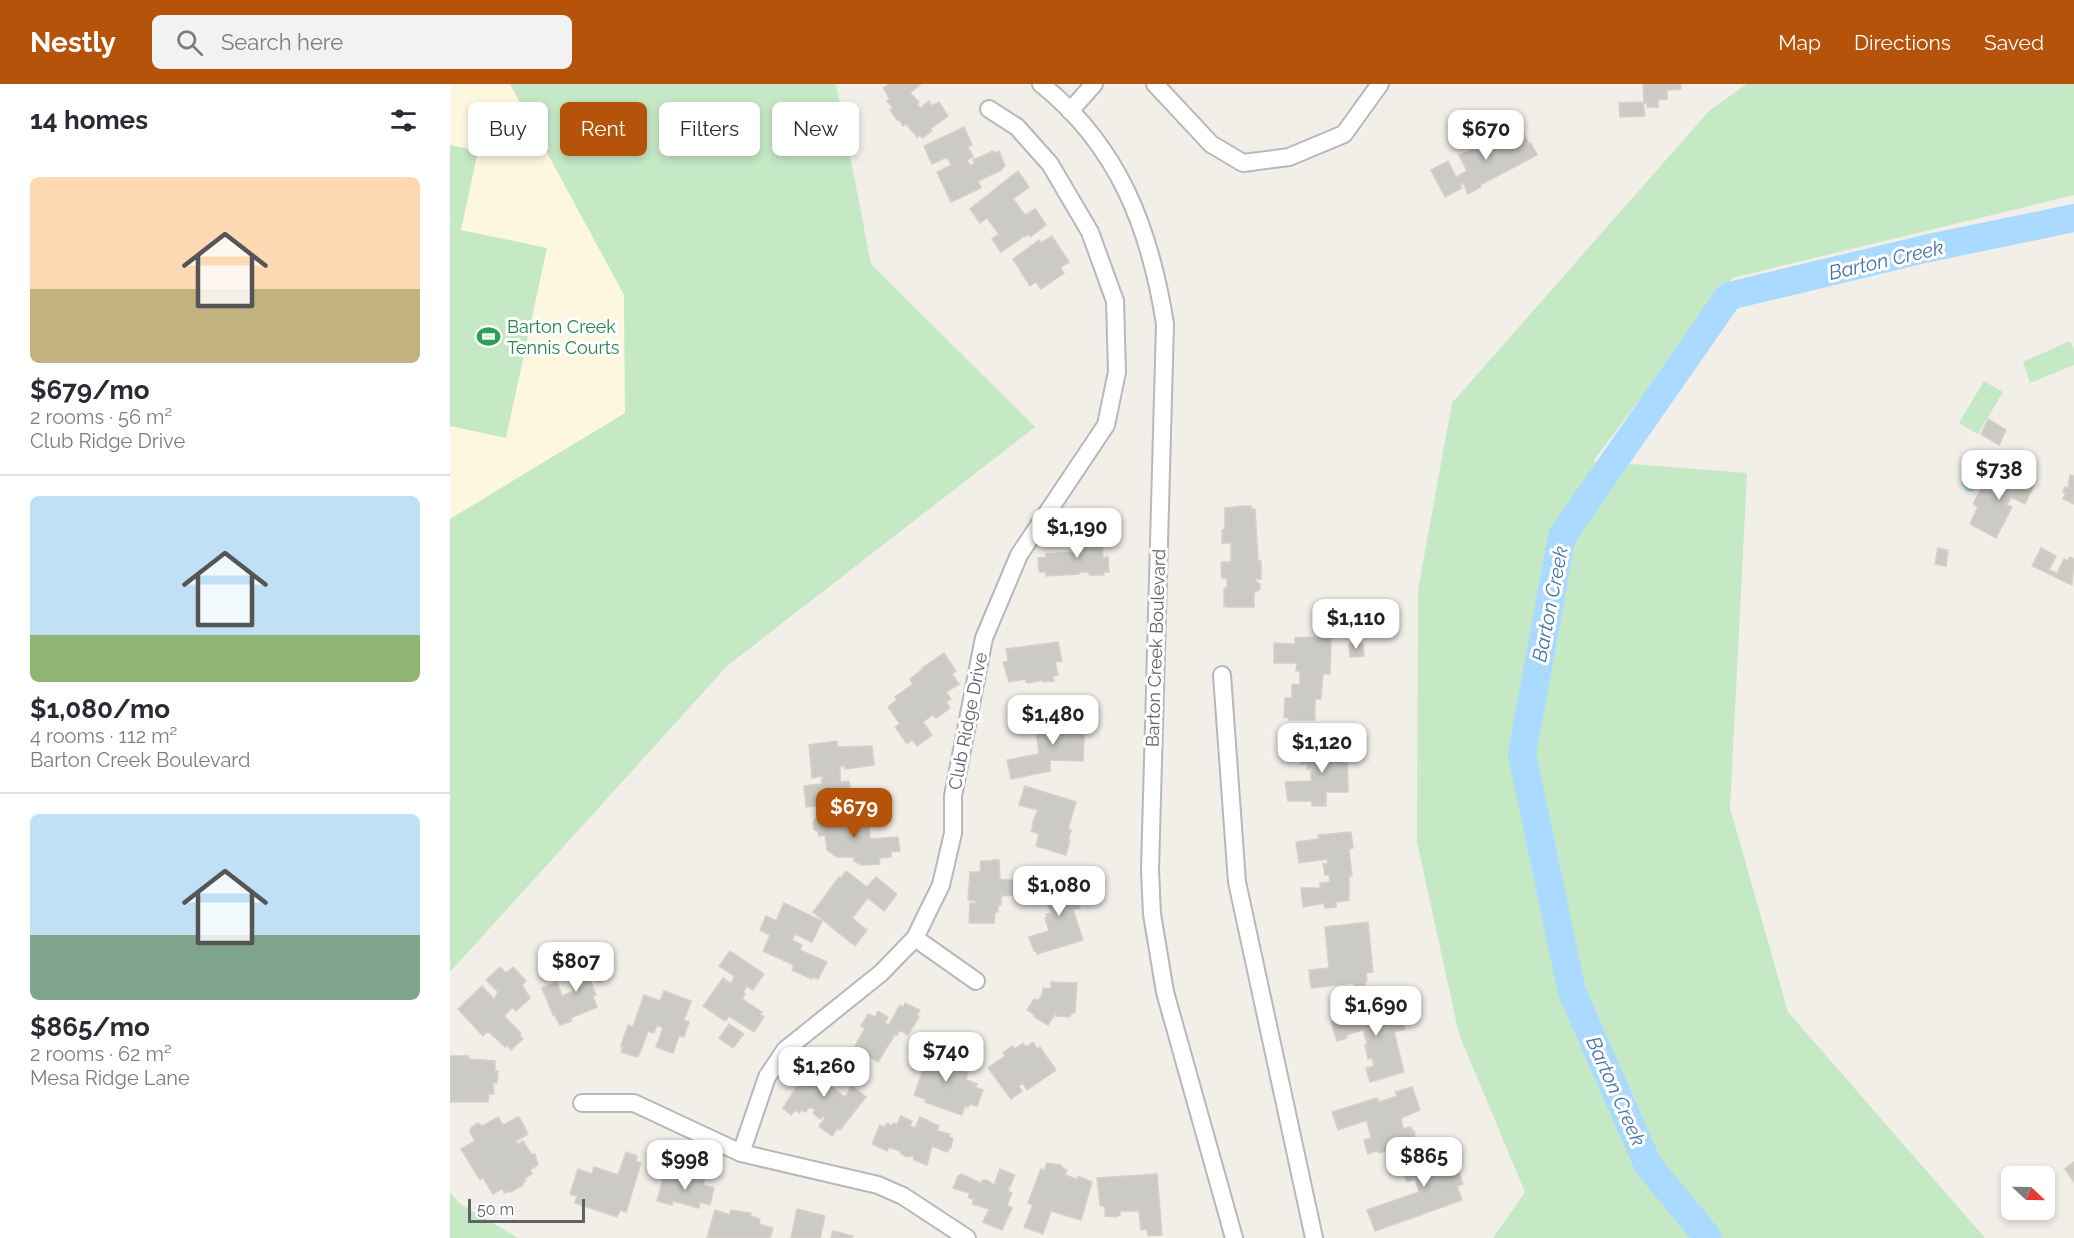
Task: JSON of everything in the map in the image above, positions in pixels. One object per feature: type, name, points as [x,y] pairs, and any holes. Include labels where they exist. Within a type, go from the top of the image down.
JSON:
[{"type":"street","name":"Barton Creek Boulevard","points":[[1041,84],[1094,138],[1130,195],[1153,262],[1165,324],[1150,870],[1152,914],[1165,992],[1234,1238]]},
{"type":"street","points":[[1070,111],[1094,84]]},
{"type":"street","points":[[1155,84],[1211,144],[1243,164],[1289,158],[1344,134],[1380,84]]},
{"type":"street","name":"Club Ridge Drive","points":[[741,1153],[767,1077],[785,1050],[881,973],[915,938],[941,885],[953,833],[952,796],[984,638],[1019,555],[1106,425],[1117,372],[1115,301],[1090,232],[1050,164],[1017,127],[989,109]]},
{"type":"street","points":[[1222,675],[1237,882],[1309,1237]]},
{"type":"street","points":[[915,938],[976,981]]},
{"type":"street","points":[[582,1103],[634,1103],[741,1153],[878,1185],[903,1196],[967,1238]]},
{"type":"shaded area","points":[[450,84],[510,84],[520,102],[468,102],[468,156],[548,154],[624,295],[625,413],[450,519]]},
{"type":"green space","points":[[510,84],[836,84],[840,102],[772,102],[772,156],[850,156],[871,264],[1035,427],[727,666],[450,972],[450,519],[625,413],[624,295],[548,154],[548,102],[520,102]]},
{"type":"green space","points":[[1747,84],[2074,84],[2074,195],[1732,278],[1593,461],[1747,473],[1730,808],[1788,1012],[1985,1238],[1493,1238],[1525,1192],[1459,1034],[1417,842],[1418,590],[1452,403],[1709,111]]},
{"type":"green space","name":"Barton Creek Tennis Courts","points":[[450,145],[468,149],[468,156],[477,156],[461,230],[547,248],[506,438],[450,426]]},
{"type":"green space","points":[[2070,341],[2074,349],[2074,365],[2030,383],[2023,362]]},
{"type":"green space","points":[[1984,381],[2003,392],[1978,434],[1959,423]]},
{"type":"green space","points":[[450,1192],[459,1203],[518,1238],[450,1238]]},
{"type":"water","points":[[1974,465],[1982,467],[1984,471],[1973,491],[1967,491],[1961,484],[1967,470]]},
{"type":"building","points":[[889,84],[921,84],[910,93],[919,102],[917,104],[920,108],[929,101],[932,106],[939,102],[948,116],[922,138],[920,135],[917,137],[906,124],[903,126],[899,119],[897,120],[890,110],[893,108],[887,101],[890,99],[883,88]]},
{"type":"building","points":[[1643,84],[1680,84],[1681,89],[1667,90],[1667,99],[1658,100],[1658,107],[1647,107],[1647,103],[1644,103]]},
{"type":"building","points":[[1643,102],[1645,116],[1620,117],[1619,103]]},
{"type":"building","points":[[1515,125],[1520,133],[1523,132],[1537,155],[1480,185],[1481,187],[1468,194],[1463,183],[1460,184],[1462,188],[1445,197],[1431,170],[1448,161],[1456,177],[1467,171],[1459,155],[1480,146],[1475,137],[1486,132],[1490,140]]},
{"type":"building","points":[[964,127],[972,145],[968,147],[973,157],[967,160],[970,166],[975,163],[973,160],[993,151],[994,153],[999,151],[1005,166],[1001,168],[1002,170],[978,181],[981,188],[951,202],[937,172],[951,165],[947,157],[932,164],[924,146]]},
{"type":"building","points":[[1018,171],[1029,187],[1013,199],[1025,215],[1035,209],[1046,225],[1030,237],[1029,234],[1023,237],[1001,252],[992,239],[999,234],[987,218],[980,223],[970,209]]},
{"type":"building","points":[[1052,236],[1069,262],[1060,268],[1064,273],[1041,289],[1036,282],[1030,286],[1013,259],[1039,240],[1041,243]]},
{"type":"building","points":[[1988,419],[2006,430],[1999,445],[1981,434]]},
{"type":"building","points":[[1998,467],[2034,485],[2025,504],[2011,497],[2007,505],[2012,507],[1996,538],[1970,524],[1978,507],[1973,504],[1985,481],[1990,483]]},
{"type":"building","points":[[2070,475],[2074,476],[2074,504],[2063,499],[2066,493],[2063,492],[2065,487],[2068,488]]},
{"type":"building","points":[[1251,506],[1251,509],[1255,509],[1258,561],[1261,561],[1261,579],[1256,579],[1256,581],[1260,584],[1260,589],[1254,593],[1254,607],[1227,607],[1224,606],[1224,588],[1227,588],[1227,578],[1222,578],[1221,566],[1222,562],[1231,562],[1231,543],[1222,543],[1225,508]]},
{"type":"building","points":[[1092,534],[1092,539],[1102,539],[1103,558],[1108,557],[1109,572],[1103,572],[1104,575],[1079,572],[1079,574],[1046,576],[1046,572],[1039,572],[1038,558],[1046,557],[1046,554],[1075,552],[1075,535]]},
{"type":"building","points":[[1938,548],[1948,550],[1946,566],[1935,564]]},
{"type":"building","points":[[2041,548],[2056,556],[2049,570],[2057,573],[2064,559],[2068,561],[2070,557],[2074,559],[2072,585],[2032,566]]},
{"type":"building","points":[[1295,638],[1331,639],[1330,674],[1323,674],[1321,699],[1315,699],[1315,720],[1289,720],[1284,717],[1285,698],[1292,698],[1292,684],[1300,685],[1300,671],[1296,671],[1297,663],[1274,663],[1274,643],[1295,644]]},
{"type":"building","points":[[1058,642],[1062,661],[1055,662],[1058,675],[1053,676],[1054,681],[1043,682],[1043,680],[1028,683],[1025,679],[1009,682],[1003,662],[1008,661],[1006,649]]},
{"type":"building","points":[[1349,644],[1363,644],[1364,656],[1350,657]]},
{"type":"building","points":[[944,653],[956,671],[952,674],[959,684],[946,692],[951,699],[946,702],[950,708],[936,718],[933,715],[923,722],[932,735],[917,746],[912,740],[907,744],[895,727],[900,724],[888,707],[897,700],[895,697],[913,684],[910,679]]},
{"type":"building","points":[[1050,714],[1085,716],[1083,761],[1050,760],[1050,771],[1011,779],[1007,760],[1039,754],[1037,737],[1040,725],[1049,726]]},
{"type":"building","points":[[837,741],[838,747],[872,746],[874,765],[845,769],[845,766],[840,766],[840,782],[849,781],[852,800],[842,802],[842,804],[806,807],[804,786],[821,784],[822,778],[822,776],[812,778],[809,745]]},
{"type":"building","points":[[1324,742],[1347,742],[1348,792],[1326,792],[1326,806],[1312,806],[1312,801],[1288,801],[1285,782],[1311,781],[1311,769],[1307,769],[1307,764],[1301,764],[1301,750],[1325,749]]},
{"type":"building","points":[[1025,786],[1076,802],[1068,829],[1071,830],[1066,855],[1036,846],[1039,834],[1031,831],[1038,810],[1019,805]]},
{"type":"building","points":[[860,811],[861,827],[869,826],[870,838],[868,839],[898,837],[900,851],[891,852],[891,857],[879,858],[880,864],[861,865],[854,861],[854,857],[837,857],[827,850],[825,835],[819,836],[814,829],[815,819],[829,818],[828,814]]},
{"type":"building","points":[[1351,832],[1353,848],[1349,849],[1352,876],[1349,876],[1349,900],[1336,902],[1336,907],[1325,908],[1324,903],[1303,907],[1301,888],[1320,888],[1320,883],[1330,882],[1329,875],[1325,875],[1323,864],[1328,864],[1327,859],[1299,863],[1296,842],[1319,839],[1318,835]]},
{"type":"building","points":[[999,860],[1000,879],[1016,881],[1015,895],[1001,896],[1001,905],[998,905],[998,912],[995,912],[994,923],[969,923],[970,903],[977,901],[968,900],[970,872],[980,872],[981,861]]},
{"type":"building","points":[[846,871],[867,887],[876,877],[897,894],[884,911],[868,898],[852,918],[867,930],[855,946],[813,912]]},
{"type":"building","points":[[1078,878],[1082,892],[1076,893],[1080,908],[1073,910],[1083,940],[1037,954],[1029,937],[1049,931],[1045,918],[1046,914],[1051,913],[1047,903],[1042,904],[1038,890]]},
{"type":"building","points":[[784,903],[822,921],[812,942],[795,934],[792,940],[802,945],[800,950],[827,962],[818,979],[813,977],[812,979],[792,970],[794,965],[763,951],[770,935],[760,930],[766,916],[776,921]]},
{"type":"building","points":[[1368,922],[1373,972],[1366,973],[1365,985],[1354,986],[1353,983],[1311,988],[1309,970],[1329,968],[1325,927]]},
{"type":"building","points":[[730,951],[764,974],[753,990],[747,986],[743,992],[745,994],[742,999],[762,1012],[760,1014],[764,1017],[754,1032],[729,1016],[725,1021],[703,1006],[723,978],[732,982],[734,976],[719,966]]},
{"type":"building","points":[[590,957],[609,964],[602,981],[591,978],[590,980],[596,995],[593,996],[597,1007],[560,1025],[553,1015],[542,988],[557,982],[562,996],[574,991],[569,980],[584,974],[586,969],[584,968]]},
{"type":"building","points":[[500,967],[506,973],[513,967],[526,981],[522,985],[530,998],[516,1011],[512,1007],[504,1016],[521,1033],[519,1035],[523,1039],[511,1050],[488,1031],[483,1036],[458,1009],[482,986],[494,999],[498,992],[486,980]]},
{"type":"building","points":[[1051,982],[1077,983],[1075,1013],[1071,1013],[1070,1017],[1056,1016],[1056,1012],[1048,1025],[1027,1010],[1034,999],[1039,1000],[1043,988],[1051,989]]},
{"type":"building","points":[[664,991],[691,1001],[684,1020],[689,1022],[684,1037],[679,1036],[673,1053],[656,1047],[663,1028],[657,1025],[654,1033],[648,1031],[637,1057],[621,1052],[628,1025],[633,1027],[644,995],[660,1001]]},
{"type":"building","points":[[1394,999],[1405,1029],[1394,1032],[1404,1072],[1370,1082],[1366,1068],[1374,1066],[1372,1058],[1368,1059],[1363,1030],[1346,1035],[1347,1038],[1337,1041],[1331,1022],[1356,1015],[1355,1009]]},
{"type":"building","points":[[905,1003],[920,1010],[917,1015],[919,1017],[908,1035],[900,1030],[897,1035],[895,1034],[878,1062],[854,1048],[865,1028],[861,1026],[868,1014],[875,1017],[878,1011],[888,1017],[885,1023],[889,1025],[900,1005],[903,1007]]},
{"type":"building","points":[[729,1024],[744,1034],[733,1048],[719,1038]]},
{"type":"building","points":[[934,1040],[953,1046],[946,1065],[942,1064],[940,1070],[953,1073],[955,1068],[968,1073],[966,1080],[977,1084],[975,1087],[983,1090],[977,1106],[970,1104],[968,1107],[965,1106],[962,1115],[925,1102],[925,1099],[914,1095]]},
{"type":"building","points":[[1033,1042],[1037,1049],[1040,1047],[1056,1070],[1027,1090],[1023,1083],[1019,1086],[1022,1091],[1011,1099],[988,1068],[1005,1056],[1003,1053],[1012,1046],[1015,1049],[1023,1043],[1026,1047]]},
{"type":"building","points":[[450,1056],[469,1056],[469,1059],[495,1061],[495,1071],[498,1071],[497,1083],[493,1083],[494,1094],[489,1094],[488,1102],[450,1102]]},
{"type":"building","points":[[815,1059],[836,1072],[827,1083],[845,1097],[852,1086],[866,1097],[840,1130],[838,1128],[832,1136],[819,1126],[825,1118],[823,1116],[820,1119],[813,1113],[815,1110],[810,1107],[805,1112],[802,1110],[799,1113],[795,1110],[791,1115],[783,1108],[804,1076],[806,1078],[809,1074],[806,1071]]},
{"type":"building","points":[[1412,1087],[1420,1110],[1401,1118],[1403,1129],[1410,1127],[1415,1133],[1414,1139],[1402,1143],[1403,1146],[1368,1154],[1364,1140],[1371,1138],[1367,1120],[1338,1130],[1332,1112],[1377,1098],[1379,1102],[1397,1096],[1395,1092]]},
{"type":"building","points":[[901,1116],[912,1121],[910,1126],[915,1128],[920,1117],[939,1126],[937,1131],[950,1134],[949,1137],[953,1139],[951,1147],[947,1152],[932,1146],[927,1165],[914,1160],[913,1156],[907,1157],[901,1154],[900,1151],[889,1147],[887,1151],[872,1144],[880,1125],[885,1127],[887,1123],[892,1126],[893,1123],[897,1124]]},
{"type":"building","points":[[498,1117],[503,1125],[518,1117],[521,1120],[528,1134],[516,1141],[518,1144],[523,1141],[531,1154],[535,1154],[538,1165],[530,1170],[532,1174],[525,1178],[523,1185],[511,1192],[505,1193],[502,1189],[493,1194],[483,1178],[480,1180],[461,1149],[475,1141],[470,1132],[471,1128],[478,1123],[482,1126]]},
{"type":"building","points":[[1456,1144],[1462,1162],[1456,1164],[1463,1184],[1457,1186],[1462,1200],[1375,1231],[1367,1210],[1419,1192],[1415,1179],[1407,1182],[1400,1164]]},
{"type":"building","points":[[626,1152],[637,1156],[636,1161],[641,1163],[626,1212],[620,1210],[617,1217],[575,1203],[577,1196],[570,1194],[578,1169],[592,1174],[594,1167],[618,1175]]},
{"type":"building","points":[[2074,1162],[2074,1182],[2065,1169]]},
{"type":"building","points":[[1047,1163],[1061,1165],[1067,1170],[1065,1175],[1077,1179],[1078,1176],[1092,1182],[1081,1220],[1051,1211],[1043,1234],[1024,1227],[1033,1205],[1028,1203],[1041,1169],[1044,1171]]},
{"type":"building","points":[[1000,1169],[1015,1175],[1008,1191],[1012,1193],[1007,1205],[1012,1208],[1002,1230],[983,1222],[989,1209],[972,1204],[974,1199],[969,1198],[969,1193],[953,1188],[961,1174],[981,1183],[987,1180],[994,1185]]},
{"type":"building","points":[[668,1172],[689,1178],[695,1178],[695,1176],[705,1178],[703,1185],[714,1188],[710,1205],[700,1202],[699,1208],[673,1201],[672,1205],[657,1201],[664,1175]]},
{"type":"building","points":[[1157,1174],[1162,1235],[1148,1236],[1147,1229],[1141,1230],[1139,1211],[1120,1211],[1120,1215],[1116,1217],[1105,1216],[1105,1207],[1100,1205],[1097,1178]]},
{"type":"building","points":[[797,1209],[825,1216],[820,1238],[791,1238]]},
{"type":"building","points":[[715,1210],[730,1215],[731,1210],[751,1213],[750,1216],[760,1219],[759,1224],[773,1228],[770,1238],[707,1238]]},
{"type":"building","points":[[833,1231],[853,1236],[852,1238],[832,1238]]},
{"type":"waterway","name":"Barton Creek","points":[[1708,1238],[1648,1165],[1572,992],[1522,754],[1562,536],[1729,296],[1929,248],[2074,218]]},
{"type":"place","name":"Barton Creek Tennis Courts","points":[[489,337]]}]
